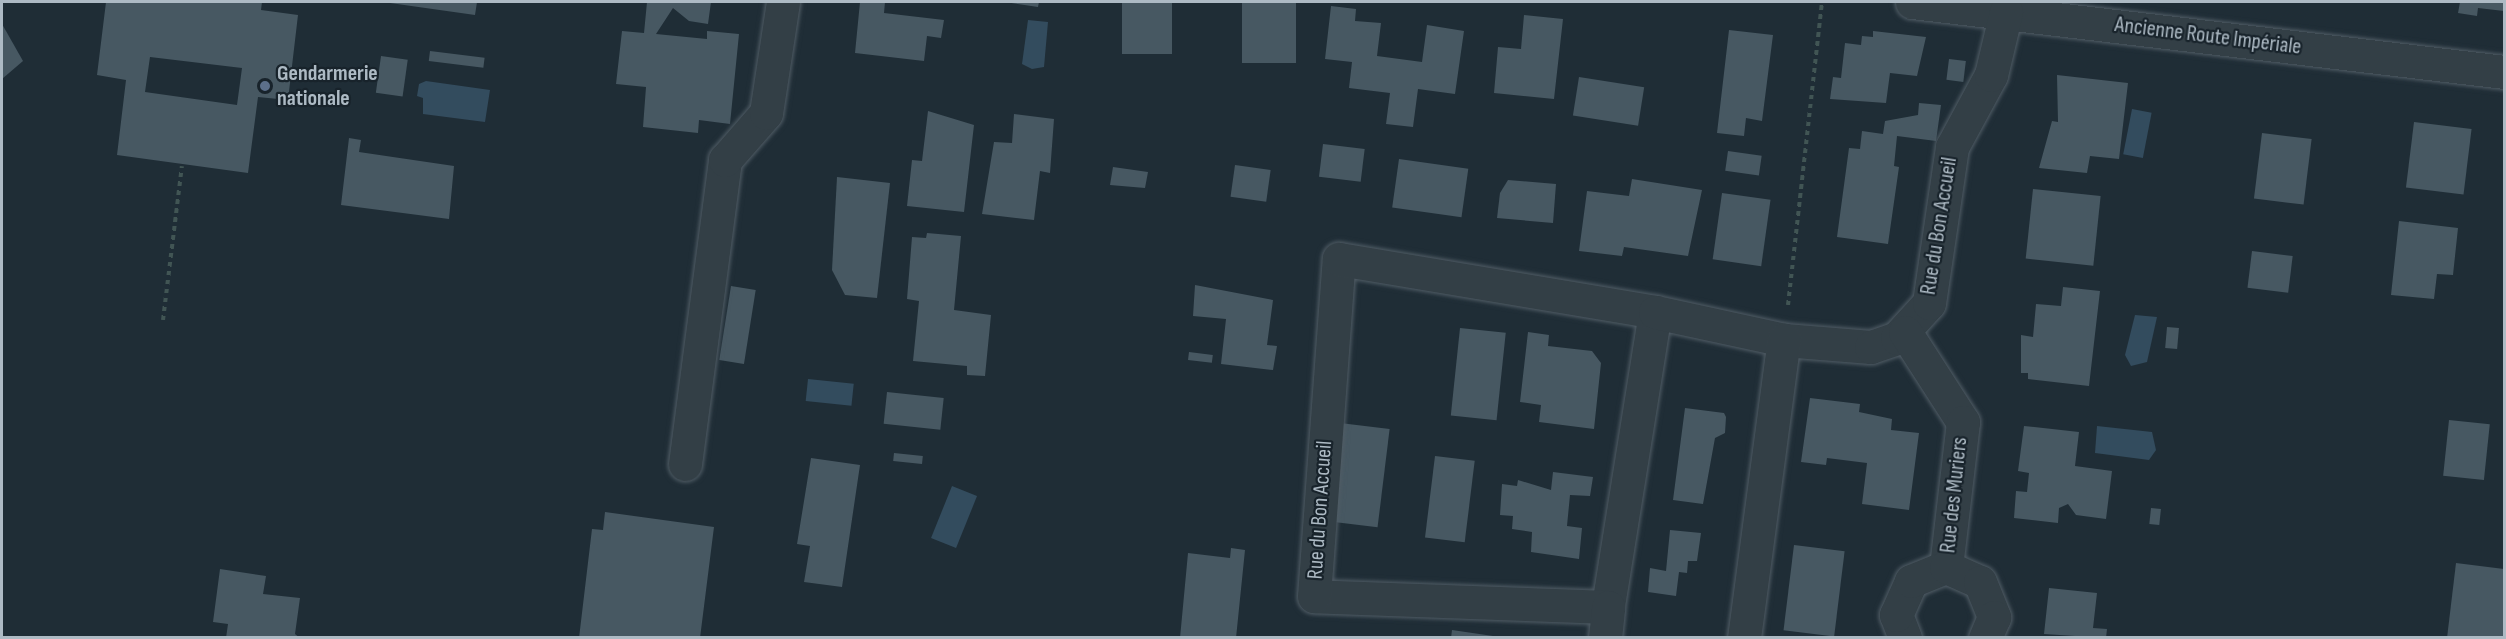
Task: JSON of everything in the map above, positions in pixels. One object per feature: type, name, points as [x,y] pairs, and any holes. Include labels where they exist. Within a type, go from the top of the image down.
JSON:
[{"type":"street","points":[[685,464],[725,160],[766,113],[783,2]]},
{"type":"street","name":"Ancienne Route Impériale","points":[[1912,2],[2505,72]]},
{"type":"street","name":"Rue du Bon Accueil","points":[[1655,312],[1606,622],[1314,596],[1339,259],[1655,312],[1784,340],[1871,347],[1905,332],[1929,303],[1952,147],[1992,75],[2007,12]]},
{"type":"street","name":"Rue des Muriers","points":[[1905,332],[1963,422],[1946,567]]},
{"type":"street","points":[[1744,638],[1784,340]]},
{"type":"street","name":"Rue des Muriers","points":[[1905,638],[1896,615],[1911,581],[1946,567],[1980,582],[1994,617],[1985,638]]},
{"type":"path","points":[[1784,340],[1822,2]]},
{"type":"path","points":[[164,320],[182,166]]},
{"type":"water","points":[[1028,20],[1048,22],[1044,67],[1032,69],[1022,64]]},
{"type":"water","points":[[426,81],[490,90],[485,122],[423,114],[423,98],[417,96],[419,84]]},
{"type":"water","points":[[2132,109],[2152,113],[2143,158],[2123,154]]},
{"type":"water","points":[[2135,315],[2157,317],[2147,362],[2131,366],[2125,355]]},
{"type":"water","points":[[808,379],[854,384],[851,406],[806,401]]},
{"type":"water","points":[[2097,426],[2152,432],[2156,450],[2149,460],[2095,453]]},
{"type":"water","points":[[952,486],[977,496],[956,548],[931,538]]},
{"type":"building","name":"Gendarmerie nationale","points":[[106,2],[262,2],[261,10],[298,15],[288,100],[258,97],[248,173],[117,155],[126,80],[97,75]],"holes":[[[150,57],[242,68],[237,105],[145,92]]]},
{"type":"building","points":[[383,2],[477,2],[475,15]]},
{"type":"building","points":[[647,2],[711,2],[708,24],[689,21],[673,8],[656,34],[707,39],[707,31],[739,34],[730,124],[699,120],[698,133],[643,127],[646,87],[616,84],[622,31],[644,33]]},
{"type":"building","points":[[860,2],[885,2],[884,13],[944,20],[941,38],[927,36],[924,61],[855,53]]},
{"type":"building","points":[[1005,2],[1039,2],[1038,7]]},
{"type":"building","points":[[1122,2],[1172,2],[1172,54],[1122,54]]},
{"type":"building","points":[[1242,2],[1296,2],[1296,63],[1242,63]]},
{"type":"building","points":[[2460,2],[2504,2],[2504,11],[2478,8],[2477,16],[2458,13]]},
{"type":"building","points":[[1331,6],[1356,9],[1355,21],[1381,23],[1377,56],[1422,62],[1427,25],[1464,31],[1455,94],[1418,89],[1413,127],[1386,124],[1390,93],[1349,88],[1352,62],[1325,59]]},
{"type":"building","points":[[1524,15],[1563,19],[1554,99],[1494,93],[1498,47],[1521,49]]},
{"type":"building","points":[[2,24],[23,61],[2,79]]},
{"type":"building","points":[[1729,30],[1773,35],[1762,121],[1746,118],[1744,136],[1717,133]]},
{"type":"building","points":[[1873,31],[1926,37],[1917,76],[1890,73],[1886,103],[1830,99],[1833,77],[1841,78],[1845,43],[1861,45],[1862,36],[1873,37]]},
{"type":"building","points":[[430,51],[485,58],[483,68],[429,61]]},
{"type":"building","points":[[381,56],[408,60],[403,96],[376,93]]},
{"type":"building","points":[[1949,59],[1966,61],[1963,82],[1946,80]]},
{"type":"building","points":[[2057,75],[2128,83],[2119,159],[2090,156],[2087,173],[2039,168],[2052,121],[2058,122]]},
{"type":"building","points":[[1579,77],[1644,87],[1638,126],[1573,116]]},
{"type":"building","points":[[1919,103],[1941,105],[1936,141],[1897,136],[1894,166],[1899,167],[1888,244],[1837,237],[1849,148],[1860,149],[1862,131],[1883,134],[1885,121],[1918,115]]},
{"type":"building","points":[[928,111],[974,125],[964,212],[907,206],[912,160],[922,161]]},
{"type":"building","points":[[1014,114],[1054,119],[1050,173],[1040,171],[1034,220],[982,214],[994,142],[1012,143]]},
{"type":"building","points":[[2414,122],[2472,129],[2464,195],[2406,188]]},
{"type":"building","points":[[2262,133],[2312,139],[2304,205],[2254,199]]},
{"type":"building","points":[[349,138],[361,140],[359,152],[454,166],[449,219],[341,205]]},
{"type":"building","points":[[1323,144],[1365,149],[1361,182],[1319,177]]},
{"type":"building","points":[[1728,151],[1762,156],[1759,176],[1725,171]]},
{"type":"building","points":[[1399,159],[1468,169],[1461,217],[1392,208]]},
{"type":"building","points":[[1235,165],[1271,170],[1266,202],[1231,197]]},
{"type":"building","points":[[1113,167],[1148,172],[1145,188],[1110,185]]},
{"type":"building","points":[[837,177],[890,183],[877,298],[845,295],[832,270]]},
{"type":"building","points":[[1632,179],[1702,190],[1688,256],[1624,247],[1622,256],[1579,251],[1587,191],[1629,196]]},
{"type":"building","points":[[1508,180],[1556,184],[1553,223],[1497,218],[1500,193]]},
{"type":"building","points":[[2033,189],[2101,196],[2093,266],[2026,259]]},
{"type":"building","points":[[1722,193],[1771,200],[1761,266],[1713,259]]},
{"type":"building","points":[[2399,221],[2458,228],[2453,275],[2437,274],[2434,299],[2391,295]]},
{"type":"building","points":[[927,233],[961,236],[954,310],[991,315],[985,376],[967,375],[967,366],[913,361],[919,301],[907,299],[912,237],[926,238]]},
{"type":"building","points":[[2252,251],[2293,256],[2288,293],[2247,288]]},
{"type":"building","points":[[1195,285],[1273,300],[1267,345],[1277,346],[1273,370],[1221,364],[1226,319],[1193,316]]},
{"type":"building","points":[[731,286],[756,290],[744,364],[719,360]]},
{"type":"building","points":[[2063,287],[2100,291],[2089,386],[2028,379],[2028,373],[2021,373],[2021,335],[2033,337],[2036,304],[2061,306]]},
{"type":"building","points":[[2167,327],[2179,328],[2177,349],[2165,348]]},
{"type":"building","points":[[1460,328],[1506,333],[1497,420],[1451,416]]},
{"type":"building","points":[[1528,332],[1549,335],[1548,346],[1592,351],[1601,363],[1594,429],[1539,422],[1541,405],[1520,402]]},
{"type":"building","points":[[1189,352],[1213,355],[1212,363],[1188,360]]},
{"type":"building","points":[[887,392],[944,398],[940,430],[884,424]]},
{"type":"building","points":[[1810,398],[1860,404],[1859,412],[1892,419],[1891,430],[1919,433],[1909,510],[1862,504],[1867,463],[1827,458],[1826,465],[1801,462]]},
{"type":"building","points":[[1685,408],[1724,413],[1726,417],[1725,433],[1715,438],[1703,504],[1673,500]]},
{"type":"building","points":[[2449,420],[2490,424],[2484,480],[2443,476]]},
{"type":"building","points":[[1340,423],[1390,429],[1378,527],[1328,521]]},
{"type":"building","points":[[2024,426],[2079,432],[2075,466],[2112,471],[2106,519],[2076,515],[2068,504],[2059,508],[2058,523],[2014,518],[2016,491],[2027,492],[2029,473],[2018,471]]},
{"type":"building","points":[[894,453],[923,456],[922,464],[893,461]]},
{"type":"building","points":[[1435,456],[1475,461],[1465,542],[1425,537]]},
{"type":"building","points":[[811,458],[860,465],[842,587],[804,582],[810,546],[797,544]]},
{"type":"building","points":[[1553,472],[1593,477],[1590,496],[1570,495],[1567,526],[1582,528],[1579,559],[1531,552],[1532,532],[1512,529],[1513,516],[1500,515],[1502,484],[1517,486],[1518,480],[1551,490]]},
{"type":"building","points":[[2151,508],[2161,509],[2159,525],[2149,524]]},
{"type":"building","points":[[605,512],[714,527],[700,638],[579,638],[592,529],[603,530]]},
{"type":"building","points":[[1670,530],[1701,533],[1697,561],[1688,561],[1687,573],[1679,572],[1676,596],[1648,592],[1650,568],[1666,571]]},
{"type":"building","points":[[1794,545],[1845,551],[1834,637],[1784,630]]},
{"type":"building","points":[[1231,548],[1245,550],[1236,638],[1180,638],[1188,553],[1230,558]]},
{"type":"building","points":[[2456,563],[2504,569],[2504,638],[2447,638]]},
{"type":"building","points":[[220,569],[266,576],[263,594],[300,598],[295,634],[300,638],[226,638],[228,624],[213,622]]},
{"type":"building","points":[[2049,588],[2097,593],[2093,628],[2107,629],[2106,638],[2044,634]]},
{"type":"building","points":[[1452,630],[1493,636],[1493,638],[1451,638]]},
{"type":"place","name":"Gendarmerie nationale","points":[[265,86]]}]
